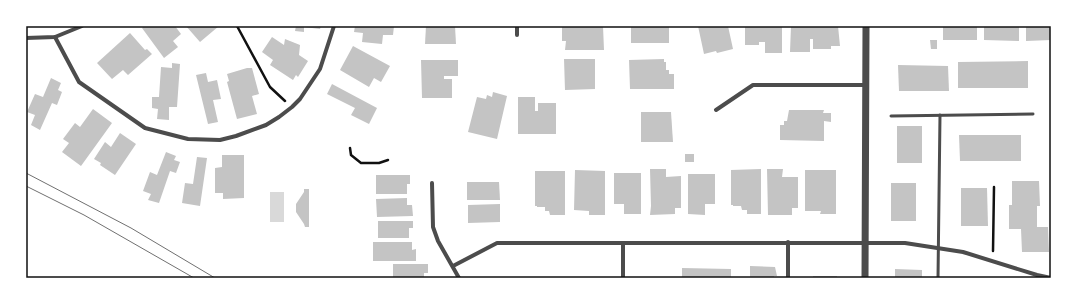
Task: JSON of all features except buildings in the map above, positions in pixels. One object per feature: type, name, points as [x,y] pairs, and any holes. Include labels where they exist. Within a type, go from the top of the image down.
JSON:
[{"type":"street","points":[[26,38],[55,37],[82,26]]},
{"type":"street","points":[[55,37],[79,82],[145,128],[188,139],[220,140],[266,125],[292,107],[300,99],[320,68],[334,26]]},
{"type":"street","points":[[517,26],[517,35]]},
{"type":"street","points":[[865,278],[866,26]]},
{"type":"street","points":[[716,110],[753,85],[866,86]]},
{"type":"street","points":[[432,183],[433,228],[438,241],[459,278]]},
{"type":"street","points":[[788,242],[788,278]]},
{"type":"street","points":[[453,266],[497,243],[623,244],[865,242],[905,243],[938,247],[963,252],[1051,278]]},
{"type":"street","points":[[623,244],[623,278]]},
{"type":"lane","points":[[892,116],[1033,114]]},
{"type":"lane","points":[[938,278],[940,115]]},
{"type":"path","points":[[237,26],[270,87],[292,107]]},
{"type":"path","points":[[350,148],[351,155],[361,163],[374,163],[388,160]]},
{"type":"path","points":[[993,261],[994,187]]},
{"type":"shaded area","points":[[270,192],[284,192],[284,222],[270,222]]},
{"type":"tram line","points":[[26,173],[131,228],[215,278]]},
{"type":"tram line","points":[[26,186],[84,215],[194,278]]}]
